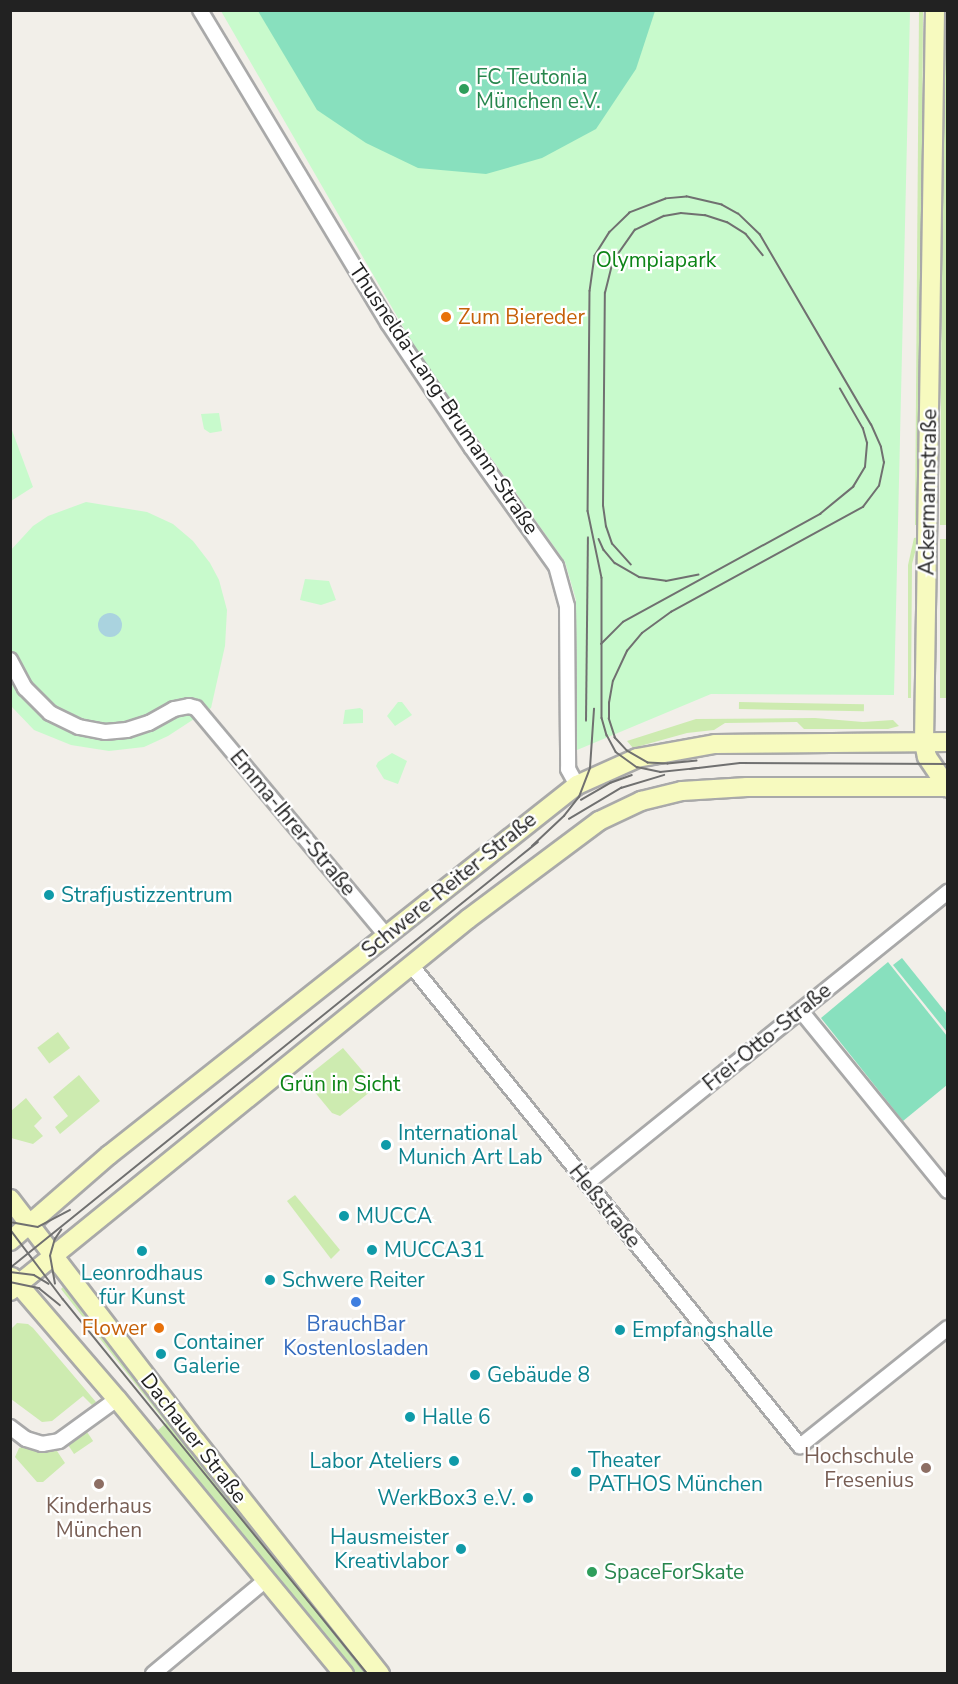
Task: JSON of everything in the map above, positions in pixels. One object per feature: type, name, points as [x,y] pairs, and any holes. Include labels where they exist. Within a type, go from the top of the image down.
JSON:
[{"type":"main road","name":"Ackermannstraße","points":[[935,10],[924,743],[927,757],[947,787]]},
{"type":"main road","name":"Schwere-Reiter-Straße","points":[[10,1241],[109,1155],[577,785],[637,758],[715,744],[948,742]]},
{"type":"main road","name":"Schwere-Reiter-Straße","points":[[13,1284],[52,1257],[411,965],[599,821],[641,801],[682,791],[747,787],[947,787]]},
{"type":"main road","name":"Dachauer Straße","points":[[10,1199],[52,1257],[380,1674]]},
{"type":"main road","name":"Dachauer Straße","points":[[13,1284],[117,1399],[344,1674]]},
{"type":"street","name":"Thusnelda-Lang-Brumann-Straße","points":[[200,10],[388,323],[471,447],[556,566],[567,606],[568,769],[577,785]]},
{"type":"street","name":"Emma-Ihrer-Straße","points":[[10,660],[25,688],[50,713],[64,722],[105,732],[127,730],[149,723],[182,706],[196,708],[386,934]]},
{"type":"street","name":"Frei-Otto-Straße","points":[[587,1183],[948,892]]},
{"type":"street","name":"Heßstraße","points":[[411,965],[800,1446],[948,1328]]},
{"type":"street","points":[[801,1011],[948,1191]]},
{"type":"street","points":[[10,1427],[26,1439],[42,1444],[59,1441],[117,1399]]},
{"type":"street","points":[[153,1674],[267,1580]]},
{"type":"green space","points":[[923,10],[920,525],[915,525],[919,11]]},
{"type":"green space","points":[[947,10],[948,525],[940,525],[944,11]]},
{"type":"green space","name":"Olympiapark","points":[[221,11],[910,11],[894,695],[711,694],[577,750],[576,600],[565,562],[424,363]]},
{"type":"green space","name":"FC Teutonia München e.V.","points":[[258,11],[655,11],[636,69],[596,129],[542,158],[486,174],[418,168],[366,143],[317,110]]},
{"type":"green space","points":[[219,413],[222,431],[210,433],[204,429],[201,414]]},
{"type":"green space","points":[[10,425],[33,487],[11,501],[10,501]]},
{"type":"green space","points":[[86,502],[147,512],[173,524],[193,541],[210,563],[219,580],[227,610],[225,646],[211,708],[168,736],[144,747],[109,751],[71,745],[34,730],[11,706],[10,551],[33,526],[48,516]]},
{"type":"green space","points":[[919,537],[912,564],[911,698],[908,698],[908,565],[914,538]]},
{"type":"green space","points":[[940,539],[948,539],[948,698],[940,698]]},
{"type":"green space","points":[[305,579],[329,581],[336,600],[321,605],[300,600]]},
{"type":"green space","points":[[398,702],[402,702],[412,715],[395,726],[387,716]]},
{"type":"green space","points":[[739,702],[864,704],[864,711],[739,709]]},
{"type":"green space","points":[[360,708],[363,710],[363,723],[343,724],[345,710]]},
{"type":"green space","points":[[815,718],[863,722],[893,720],[899,726],[888,729],[804,729],[797,722],[725,723],[714,730],[687,733],[633,748],[627,741],[696,719]]},
{"type":"green space","points":[[392,753],[407,761],[398,784],[384,779],[376,766],[378,762]]},
{"type":"green space","points":[[902,958],[947,1014],[947,1032],[893,965]]},
{"type":"green space","points":[[888,962],[947,1036],[947,1085],[903,1121],[821,1018]]},
{"type":"green space","points":[[58,1032],[70,1048],[49,1064],[37,1048]]},
{"type":"green space","name":"Grün in Sicht","points":[[343,1048],[372,1082],[371,1091],[340,1116],[332,1113],[304,1079]]},
{"type":"green space","points":[[79,1075],[100,1101],[60,1134],[55,1127],[68,1116],[53,1097]]},
{"type":"green space","points":[[26,1098],[42,1118],[34,1126],[43,1136],[33,1144],[11,1138],[11,1111]]},
{"type":"green space","points":[[295,1195],[340,1250],[331,1259],[287,1201]]},
{"type":"green space","points":[[63,1287],[255,1531],[371,1673],[355,1673],[156,1432],[166,1423],[61,1289]]},
{"type":"green space","points":[[17,1323],[28,1324],[33,1328],[96,1402],[92,1405],[83,1396],[52,1421],[42,1422],[11,1399],[11,1329]]},
{"type":"green space","points":[[87,1432],[93,1441],[74,1454],[68,1445]]},
{"type":"green space","points":[[24,1446],[40,1452],[57,1451],[65,1463],[43,1482],[37,1482],[15,1457],[19,1448]]},
{"type":"water","points":[[105,613],[115,613],[122,620],[122,630],[115,637],[105,637],[98,630],[98,620]]},
{"type":"tram line","points":[[697,761],[668,764],[648,763],[627,751],[615,738],[609,719],[609,703],[613,681],[627,651],[642,633],[671,612],[863,507],[879,486],[884,463],[881,447],[871,425],[760,235],[738,214],[722,205],[687,197],[666,199],[630,213],[610,232],[595,256],[590,291],[588,511],[602,578],[602,718],[607,735],[616,752],[637,767],[660,772],[699,768]]},
{"type":"tram line","points":[[631,565],[612,544],[606,527],[603,506],[605,293],[613,261],[635,230],[664,216],[681,213],[705,215],[727,222],[746,234],[763,255]]},
{"type":"tram line","points":[[601,644],[623,622],[820,514],[853,487],[865,467],[867,443],[863,429],[840,389]]},
{"type":"tram line","points":[[586,721],[588,538]]},
{"type":"tram line","points":[[599,539],[604,550],[615,563],[639,577],[666,581],[698,575]]},
{"type":"tram line","points":[[532,846],[564,816],[579,797],[590,768],[594,709]]},
{"type":"tram line","points":[[690,769],[740,763],[948,764]]},
{"type":"tram line","points":[[581,800],[610,783],[632,775]]},
{"type":"tram line","points":[[569,819],[621,788],[664,775]]},
{"type":"tram line","points":[[10,1268],[538,842]]},
{"type":"tram line","points":[[10,1222],[38,1227],[70,1210]]},
{"type":"tram line","points":[[10,1229],[63,1299],[368,1674]]},
{"type":"tram line","points":[[55,1284],[50,1256],[55,1239],[61,1230]]},
{"type":"tram line","points":[[10,1272],[34,1275],[49,1284]]},
{"type":"tram line","points":[[10,1282],[39,1288],[60,1305]]},
{"type":"place","name":"FC Teutonia München e.V.","points":[[464,89]]},
{"type":"place","name":"Zum Biereder","points":[[446,317]]},
{"type":"place","name":"Strafjustizzentrum","points":[[49,895]]},
{"type":"place","name":"International Munich Art Lab","points":[[386,1145]]},
{"type":"place","name":"MUCCA","points":[[344,1216]]},
{"type":"place","name":"MUCCA31","points":[[372,1250]]},
{"type":"place","name":"Leonrodhaus für Kunst","points":[[142,1251]]},
{"type":"place","name":"Schwere Reiter","points":[[270,1280]]},
{"type":"place","name":"BrauchBar Kostenlosladen","points":[[356,1302]]},
{"type":"place","name":"Flower","points":[[159,1328]]},
{"type":"place","name":"Empfangshalle","points":[[620,1330]]},
{"type":"place","name":"Container Galerie","points":[[161,1354]]},
{"type":"place","name":"Gebäude 8","points":[[475,1375]]},
{"type":"place","name":"Halle 6","points":[[410,1417]]},
{"type":"place","name":"Labor Ateliers","points":[[454,1461]]},
{"type":"place","name":"Hochschule Fresenius","points":[[926,1468]]},
{"type":"place","name":"Theater PATHOS München","points":[[576,1472]]},
{"type":"place","name":"Kinderhaus München","points":[[99,1484]]},
{"type":"place","name":"WerkBox3 e.V.","points":[[528,1498]]},
{"type":"place","name":"Hausmeister Kreativlabor","points":[[461,1549]]},
{"type":"place","name":"SpaceForSkate","points":[[592,1572]]}]
